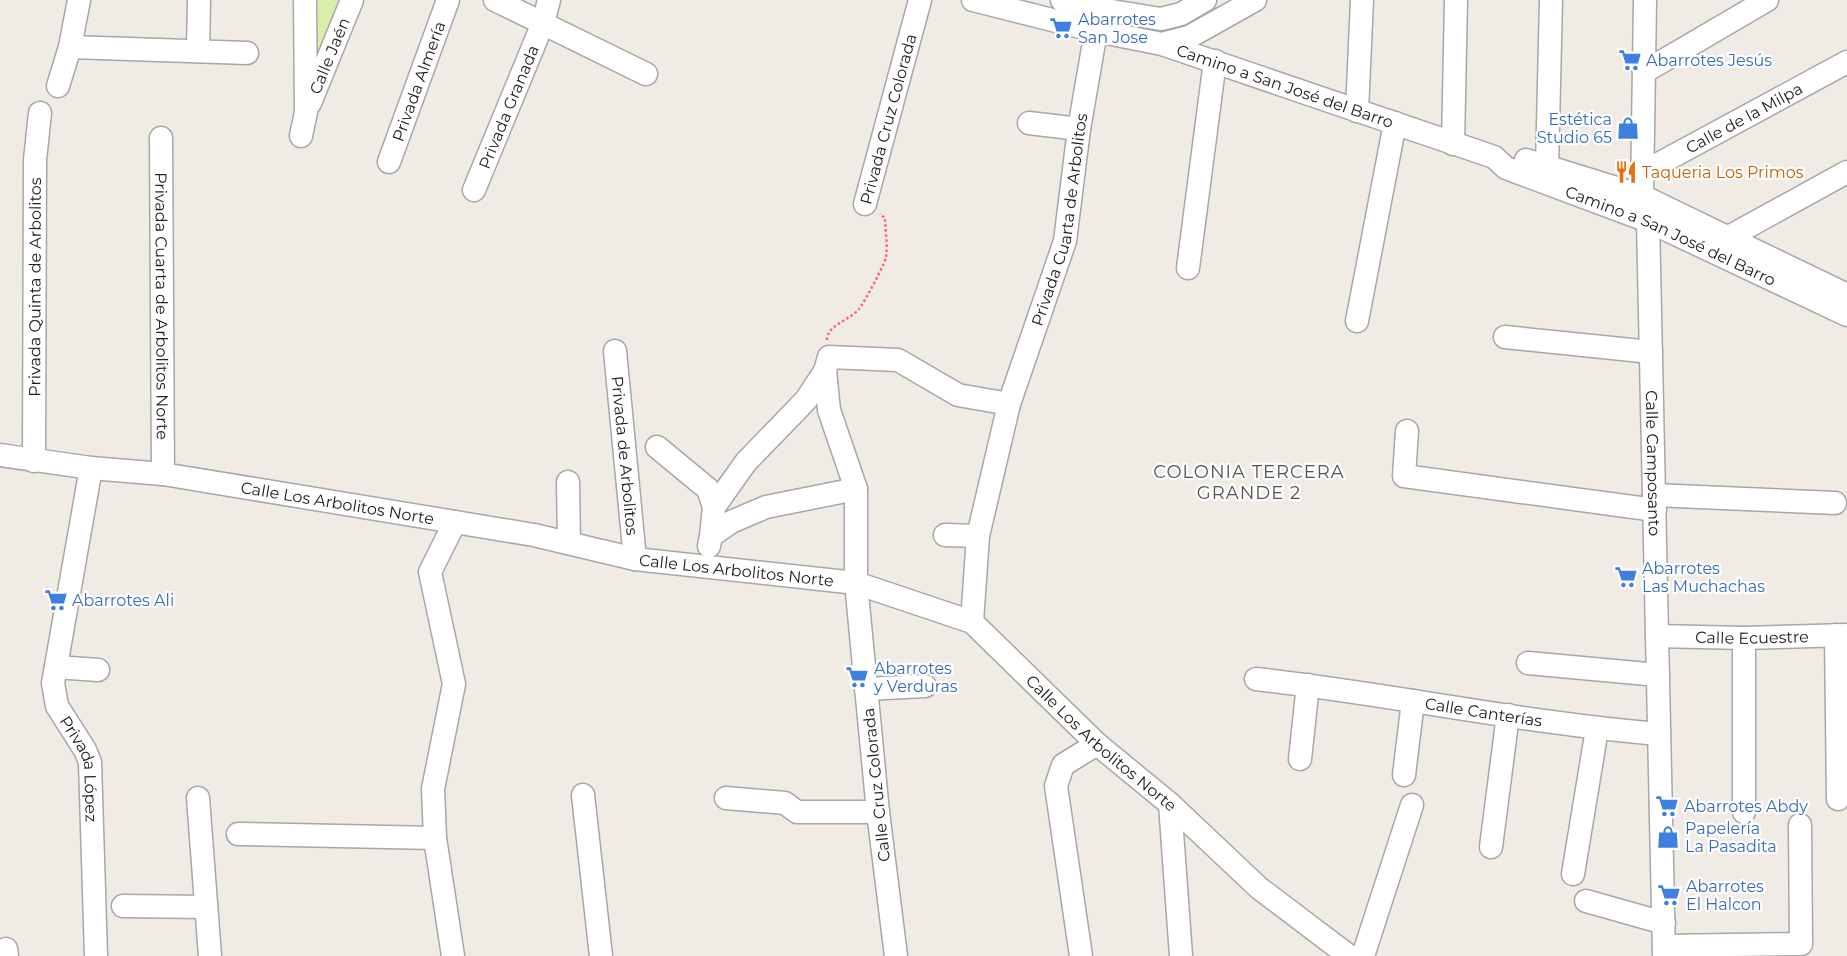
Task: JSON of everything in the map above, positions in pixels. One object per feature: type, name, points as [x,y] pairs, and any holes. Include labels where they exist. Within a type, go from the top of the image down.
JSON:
[{"type":"street","points":[[58,86],[70,47],[78,0]]},
{"type":"street","points":[[198,51],[199,0]]},
{"type":"street","points":[[301,136],[306,112],[304,0]]},
{"type":"street","name":"Calle Jaén","points":[[306,112],[352,0]]},
{"type":"street","name":"Privada Almería","points":[[389,162],[448,0]]},
{"type":"street","points":[[495,0],[646,74]]},
{"type":"street","name":"Privada Granada","points":[[474,190],[543,24],[549,0]]},
{"type":"street","name":"Privada Cruz Colorada","points":[[864,204],[920,0]]},
{"type":"street","name":"Camino a San José del Barro","points":[[973,0],[1096,31],[1162,44],[1494,158],[1506,168],[1648,221],[1847,315]]},
{"type":"street","points":[[1062,0],[1099,9],[1161,19],[1181,14],[1206,0]]},
{"type":"street","points":[[1161,19],[1162,44],[1189,37],[1255,0]]},
{"type":"street","points":[[1357,111],[1362,0]]},
{"type":"street","points":[[1453,144],[1456,0]]},
{"type":"street","points":[[1547,167],[1551,0]]},
{"type":"street","name":"Calle Camposanto","points":[[1645,0],[1642,196],[1648,221],[1664,951]]},
{"type":"street","points":[[1644,72],[1767,0]]},
{"type":"street","name":"Privada Cuarta de Arbolitos","points":[[972,622],[978,536],[1009,404],[1065,241],[1079,130],[1096,31]]},
{"type":"street","points":[[70,47],[247,53]]},
{"type":"street","points":[[1188,268],[1215,61]]},
{"type":"street","name":"Calle de la Milpa","points":[[1642,173],[1847,62]]},
{"type":"street","name":"Privada Quinta de Arbolitos","points":[[34,461],[34,160],[40,113]]},
{"type":"street","points":[[1029,123],[1079,130]]},
{"type":"street","points":[[1357,321],[1395,123]]},
{"type":"street","name":"Privada Cuarta de Arbolitos Norte","points":[[161,138],[163,474]]},
{"type":"street","name":"Camino a San José del Barro","points":[[1494,158],[1509,155],[1642,196],[1728,238],[1842,287]]},
{"type":"street","points":[[1728,238],[1847,172]]},
{"type":"street","points":[[1505,337],[1651,352]]},
{"type":"street","name":"Privada de Arbolitos","points":[[615,351],[635,559]]},
{"type":"street","points":[[714,507],[746,462],[806,400],[827,364],[898,360],[958,395],[1009,404]]},
{"type":"street","name":"Calle Cruz Colorada","points":[[827,364],[829,410],[856,489],[856,583],[878,812],[896,956]]},
{"type":"street","points":[[1407,432],[1404,476],[1654,503],[1835,503]]},
{"type":"street","points":[[657,447],[708,489],[714,507],[706,567]]},
{"type":"street","name":"Calle Los Arbolitos Norte","points":[[0,455],[92,468],[163,474],[534,535],[635,559],[856,583],[972,622],[1097,744],[1170,804],[1259,888],[1349,956]]},
{"type":"street","name":"Privada López","points":[[92,468],[53,683],[57,706],[85,750],[90,762],[96,956]]},
{"type":"street","points":[[568,482],[569,543]]},
{"type":"street","points":[[711,536],[731,522],[766,508],[856,489]]},
{"type":"street","points":[[453,956],[435,838],[433,789],[454,684],[430,572],[455,522]]},
{"type":"street","points":[[945,535],[978,536]]},
{"type":"street","points":[[1838,799],[1842,635]]},
{"type":"street","name":"Calle Ecuestre","points":[[1657,636],[1744,638],[1842,635]]},
{"type":"street","points":[[1744,638],[1744,812]]},
{"type":"street","points":[[1528,663],[1658,675]]},
{"type":"street","points":[[56,667],[98,670]]},
{"type":"street","name":"Calle Canterías","points":[[1256,679],[1308,685],[1597,729],[1659,734]]},
{"type":"street","points":[[1300,759],[1308,685]]},
{"type":"street","points":[[866,689],[925,686]]},
{"type":"street","points":[[1404,775],[1414,701]]},
{"type":"street","points":[[1490,847],[1508,715]]},
{"type":"street","points":[[1573,874],[1597,729]]},
{"type":"street","points":[[1081,956],[1056,786],[1063,765],[1097,744]]},
{"type":"street","points":[[583,795],[601,956]]},
{"type":"street","points":[[198,798],[210,956]]},
{"type":"street","points":[[726,798],[785,803],[797,812],[878,812]]},
{"type":"street","points":[[1170,804],[1181,956]]},
{"type":"street","points":[[1363,956],[1412,805]]},
{"type":"street","points":[[1664,951],[1801,944],[1800,825]]},
{"type":"street","points":[[238,834],[435,838]]},
{"type":"street","points":[[1586,901],[1664,923]]},
{"type":"street","points":[[123,906],[206,907]]},
{"type":"path","name":"Privada Cruz Colorada","points":[[827,364],[827,336],[835,325],[850,319],[860,308],[886,259],[885,218],[864,204]]},
{"type":"green space","points":[[318,0],[340,0],[317,56]]},
{"type":"place","name":"Abarrotes San Jose","points":[[1061,28]]},
{"type":"place","name":"Abarrotes Jesús","points":[[1630,60]]},
{"type":"place","name":"Estética Studio 65","points":[[1628,128]]},
{"type":"place","name":"Taqueria Los Primos","points":[[1626,172]]},
{"type":"place","name":"Abarrotes Las Muchachas","points":[[1626,577]]},
{"type":"place","name":"Abarrotes Ali","points":[[56,600]]},
{"type":"place","name":"Abarrotes y Verduras","points":[[857,677]]},
{"type":"place","name":"Abarrotes Abdy","points":[[1667,806]]},
{"type":"place","name":"Papelería La Pasadita","points":[[1668,837]]},
{"type":"place","name":"Abarrotes El Halcon","points":[[1669,895]]},
{"type":"district","name":"COLONIA TERCERA GRANDE 2","points":[[1249,482]]}]
